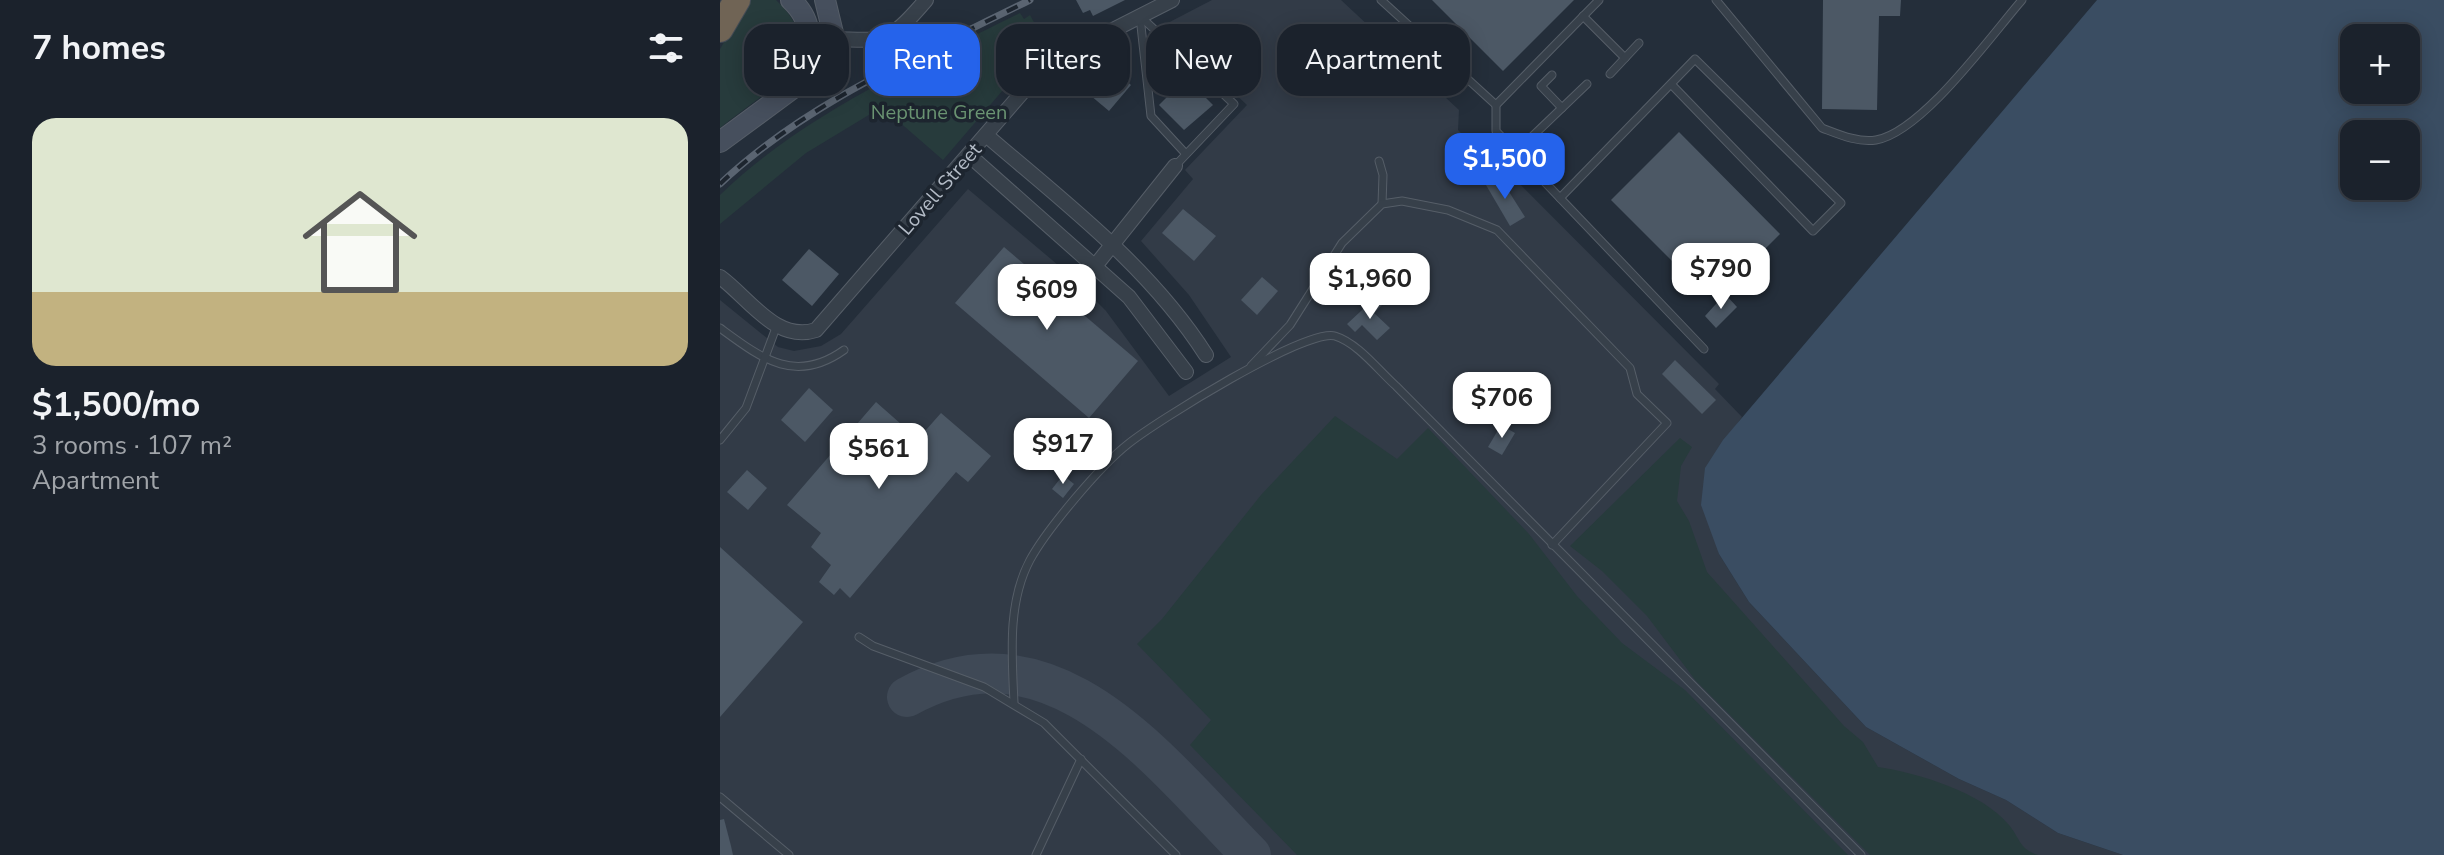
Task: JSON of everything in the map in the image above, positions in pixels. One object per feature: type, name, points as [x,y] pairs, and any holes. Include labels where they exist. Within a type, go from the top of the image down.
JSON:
[{"type":"highway","points":[[720,29],[737,0]]},
{"type":"main road","points":[[791,0],[805,16],[806,24]]},
{"type":"main road","points":[[825,0],[831,24]]},
{"type":"main road","points":[[720,142],[781,96]]},
{"type":"street","points":[[849,39],[893,36],[926,0]]},
{"type":"street","name":"Lovell Street","points":[[777,325],[785,330],[807,333],[824,324],[1051,63],[1172,0]]},
{"type":"street","points":[[986,135],[1113,244],[1144,275],[1206,355]]},
{"type":"street","points":[[969,155],[1129,297],[1186,372]]},
{"type":"street","points":[[1096,265],[1175,166]]},
{"type":"street","points":[[720,277],[777,325]]},
{"type":"street","points":[[1178,359],[1198,342]]},
{"type":"lane","points":[[1381,0],[1496,105]]},
{"type":"lane","points":[[1599,0],[1496,105],[1496,131],[1704,349]]},
{"type":"lane","points":[[1716,0],[1822,128],[1846,137],[1874,140],[1895,133],[1927,110],[2022,0]]},
{"type":"lane","points":[[1140,16],[1151,116],[1185,153]]},
{"type":"lane","points":[[1140,16],[1234,104],[1175,166]]},
{"type":"lane","points":[[1583,16],[1625,58]]},
{"type":"lane","points":[[1610,74],[1639,43]]},
{"type":"lane","points":[[1560,198],[1695,59],[1841,203],[1813,231],[1671,84]]},
{"type":"lane","points":[[1552,75],[1541,86],[1562,108]]},
{"type":"lane","points":[[1516,152],[1587,84]]},
{"type":"lane","points":[[1379,161],[1383,175],[1382,204]]},
{"type":"lane","points":[[1244,373],[1290,325],[1342,243],[1382,204],[1402,201],[1448,210],[1497,230],[1630,368],[1637,394],[1667,423],[1552,545]]},
{"type":"lane","points":[[720,440],[746,408],[777,325]]},
{"type":"lane","points":[[720,328],[764,360],[808,365],[833,358],[844,350]]},
{"type":"lane","points":[[1014,703],[1014,610],[1022,579],[1041,543],[1126,445],[1274,354],[1319,336],[1337,336],[1396,386],[1861,855]]},
{"type":"lane","points":[[859,637],[873,646],[971,682],[1014,703],[1044,723],[1176,855]]},
{"type":"lane","points":[[1036,855],[1081,759]]},
{"type":"lane","points":[[720,797],[789,855]]},
{"type":"shaded area","points":[[1212,0],[1341,0],[1367,24],[1277,24],[1277,96],[1444,96],[1459,110],[1458,130],[1488,161],[1493,157],[1719,384],[1715,389],[1742,417],[1706,468],[1719,554],[1749,602],[1866,727],[1959,779],[2006,800],[2058,833],[2123,855],[720,855],[720,300],[778,347],[794,351],[821,346],[841,334],[968,189],[1071,276],[1106,311],[1169,396],[1231,357],[1189,295],[1141,241],[1193,179],[1185,170],[1247,105],[1237,96],[1261,96],[1261,24],[1166,24]]},
{"type":"green space","points":[[749,0],[776,0],[793,21],[794,24],[744,24],[744,96],[762,96],[720,128],[720,49]]},
{"type":"green space","points":[[1020,13],[1024,19],[1030,15],[1035,24],[998,24]]},
{"type":"green space","name":"Neptune Green","points":[[996,25],[998,96],[943,160],[882,107],[806,153],[720,224],[720,195],[788,139],[865,92],[865,96],[980,96],[980,33]]},
{"type":"green space","points":[[1335,416],[1397,459],[1428,428],[1529,534],[1577,596],[1622,643],[1685,690],[1848,855],[1297,855],[1190,745],[1211,720],[1137,644],[1162,619],[1261,495]]},
{"type":"green space","points":[[1680,438],[1692,447],[1681,466],[1677,501],[1689,521],[1707,572],[1844,726],[1863,742],[1878,767],[1930,779],[1983,803],[2009,825],[2023,846],[2038,855],[1870,855],[1696,681],[1647,616],[1602,571],[1570,546]]},
{"type":"water","points":[[2097,0],[2444,0],[2444,855],[2123,855],[2058,833],[2006,800],[1959,779],[1866,727],[1749,602],[1719,554],[1701,505],[1705,468],[1723,440]]},
{"type":"building","points":[[1076,0],[1125,0],[1093,16],[1090,10],[1083,13]]},
{"type":"building","points":[[1432,0],[1574,0],[1503,71],[1470,38],[1470,24],[1456,24]]},
{"type":"building","points":[[1823,0],[1901,0],[1900,16],[1879,16],[1877,110],[1822,109]]},
{"type":"building","points":[[1091,96],[1122,96],[1109,111]]},
{"type":"building","points":[[1168,96],[1204,96],[1213,105],[1184,130],[1159,105]]},
{"type":"building","points":[[1679,132],[1780,234],[1724,290],[1717,282],[1704,293],[1611,200]]},
{"type":"building","points":[[1499,176],[1525,217],[1510,226],[1486,185]]},
{"type":"building","points":[[1183,209],[1216,236],[1194,261],[1162,233]]},
{"type":"building","points":[[1004,247],[1138,361],[1089,418],[955,303]]},
{"type":"building","points":[[809,249],[839,274],[812,306],[782,280]]},
{"type":"building","points":[[1262,277],[1278,291],[1257,315],[1241,300]]},
{"type":"building","points":[[1725,294],[1737,307],[1716,328],[1705,316]]},
{"type":"building","points":[[1375,298],[1382,305],[1374,313],[1390,328],[1377,340],[1362,325],[1355,332],[1347,324]]},
{"type":"building","points":[[1675,360],[1716,400],[1702,414],[1662,374]]},
{"type":"building","points":[[809,388],[833,410],[805,442],[781,420]]},
{"type":"building","points":[[876,402],[918,439],[941,413],[991,456],[968,482],[956,472],[850,598],[840,588],[834,595],[819,582],[831,565],[811,547],[821,533],[787,505]]},
{"type":"building","points":[[1501,425],[1515,433],[1502,455],[1488,447]]},
{"type":"building","points":[[747,470],[767,488],[748,510],[727,492]]},
{"type":"building","points":[[1063,475],[1074,484],[1063,498],[1052,489]]},
{"type":"building","points":[[720,547],[803,622],[720,717]]},
{"type":"building","points":[[724,819],[733,855],[720,855],[720,820]]},
{"type":"taxiway","points":[[907,697],[960,677],[1010,675],[1056,687],[1100,711],[1141,743],[1251,855]]},
{"type":"railway","points":[[720,184],[754,154],[828,104],[908,60],[1030,0]]}]
